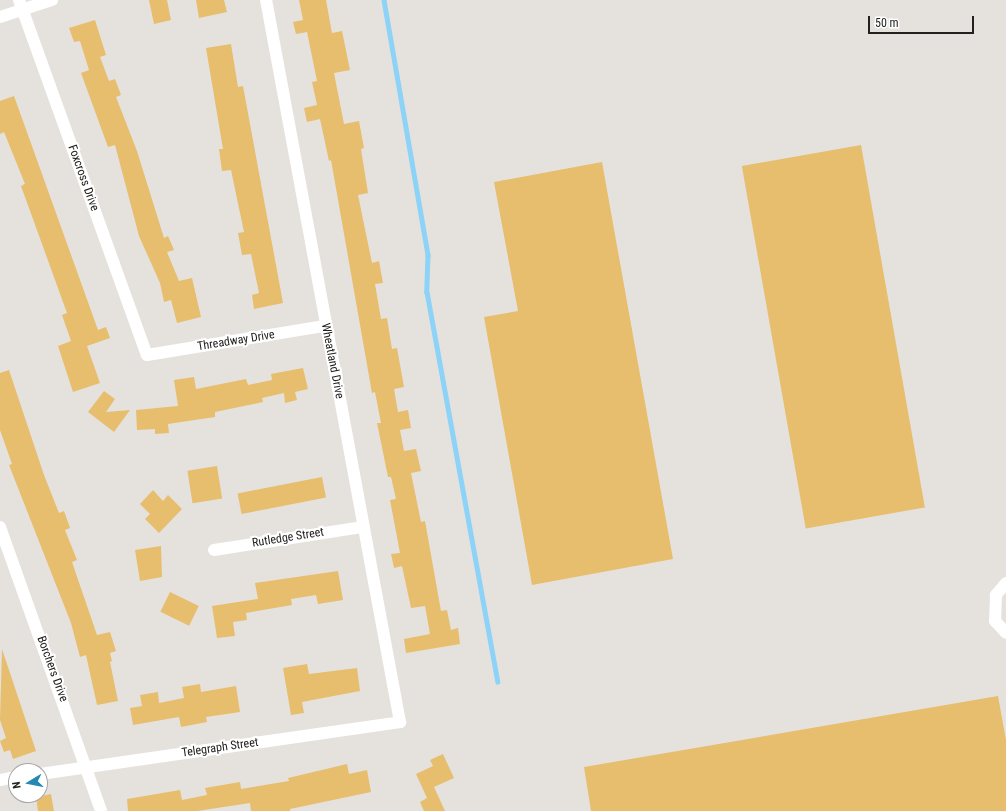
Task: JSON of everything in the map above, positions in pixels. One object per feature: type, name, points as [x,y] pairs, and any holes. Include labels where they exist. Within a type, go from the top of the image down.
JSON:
[{"type":"street","points":[[0,17],[21,5],[52,0]]},
{"type":"street","name":"Wheatland Drive","points":[[266,0],[325,326],[400,722]]},
{"type":"street","name":"Foxcross Drive","points":[[21,5],[147,355]]},
{"type":"street","name":"Threadway Drive","points":[[147,355],[325,326]]},
{"type":"street","name":"Rutledge Street","points":[[214,550],[363,526]]},
{"type":"street","name":"Borchers Drive","points":[[0,527],[87,767],[101,811]]},
{"type":"street","points":[[1006,583],[996,595],[995,621],[1006,633]]},
{"type":"street","name":"Telegraph Street","points":[[48,773],[400,722]]},
{"type":"building","points":[[149,0],[167,0],[171,20],[154,24]]},
{"type":"building","points":[[196,0],[224,0],[227,12],[199,18]]},
{"type":"building","points":[[299,0],[326,0],[332,33],[342,31],[350,70],[334,73],[344,124],[359,121],[364,148],[361,149],[368,193],[358,195],[372,263],[379,261],[383,283],[375,284],[381,319],[387,318],[392,349],[397,348],[404,387],[394,389],[398,412],[408,410],[411,428],[400,430],[404,451],[416,449],[421,471],[411,473],[421,522],[425,521],[441,611],[447,610],[451,630],[458,628],[460,644],[406,653],[404,639],[430,634],[425,606],[411,608],[402,566],[394,568],[391,554],[400,553],[390,500],[396,499],[391,477],[388,477],[377,423],[381,423],[375,392],[372,393],[331,160],[329,161],[320,119],[307,122],[304,108],[317,105],[312,82],[317,81],[307,32],[296,34],[293,22],[303,20]]},
{"type":"building","points":[[95,20],[106,55],[100,57],[109,81],[115,79],[121,95],[116,97],[137,151],[164,238],[168,236],[174,250],[167,252],[179,281],[192,278],[201,317],[177,323],[171,300],[164,302],[160,283],[139,236],[115,145],[108,147],[81,73],[89,70],[80,41],[74,42],[69,28]]},
{"type":"building","points":[[231,44],[238,87],[243,86],[283,303],[254,309],[252,295],[259,293],[251,254],[242,255],[238,233],[244,232],[231,170],[222,171],[219,149],[223,149],[206,48]]},
{"type":"building","points":[[14,96],[98,330],[106,327],[110,338],[87,346],[100,383],[73,392],[58,346],[71,341],[62,315],[67,313],[21,186],[25,184],[4,132],[0,134],[0,101]]},
{"type":"building","points":[[861,145],[925,507],[806,528],[742,166]]},
{"type":"building","points":[[602,162],[673,559],[532,585],[484,317],[518,311],[494,182]]},
{"type":"building","points":[[303,368],[308,389],[295,392],[297,400],[285,403],[284,393],[262,398],[263,402],[215,412],[215,417],[168,424],[169,433],[155,434],[155,429],[137,430],[136,410],[178,406],[174,380],[194,377],[196,389],[246,379],[248,385],[272,380],[271,374]]},
{"type":"building","points":[[9,370],[44,475],[59,513],[64,511],[70,528],[65,530],[77,560],[72,562],[97,635],[110,632],[116,651],[110,653],[112,661],[110,662],[118,701],[97,705],[86,655],[80,657],[71,623],[9,465],[12,464],[0,430],[0,373]]},
{"type":"building","points":[[104,391],[115,399],[106,412],[130,410],[114,432],[88,412]]},
{"type":"building","points":[[217,466],[222,499],[193,503],[187,471]]},
{"type":"building","points":[[322,477],[326,498],[242,514],[238,493]]},
{"type":"building","points":[[153,490],[163,501],[168,495],[182,509],[159,533],[145,519],[150,514],[140,504]]},
{"type":"building","points":[[161,546],[162,577],[140,581],[135,550]]},
{"type":"building","points":[[338,571],[343,600],[318,604],[316,595],[291,599],[292,605],[246,613],[247,620],[233,622],[235,636],[217,638],[212,606],[258,599],[255,583]]},
{"type":"building","points":[[170,592],[199,606],[189,626],[160,612]]},
{"type":"building","points":[[2,649],[36,751],[13,759],[10,750],[4,752],[0,741],[6,738],[0,720]]},
{"type":"building","points":[[307,664],[309,674],[357,668],[360,691],[302,702],[304,713],[291,715],[283,668]]},
{"type":"building","points":[[200,684],[201,692],[236,686],[240,712],[206,717],[207,722],[181,727],[179,717],[133,725],[130,708],[142,706],[140,695],[158,692],[159,703],[184,698],[182,687]]},
{"type":"building","points":[[998,696],[1006,740],[1006,811],[591,811],[584,767]]},
{"type":"building","points":[[443,754],[454,778],[434,787],[445,811],[424,811],[420,802],[427,798],[416,774],[433,766],[430,760]]},
{"type":"building","points":[[347,764],[349,774],[367,770],[371,792],[290,809],[290,811],[251,811],[250,803],[197,811],[128,811],[127,799],[180,790],[182,800],[207,795],[205,788],[240,782],[241,789],[289,781],[288,778]]},
{"type":"building","points":[[51,794],[54,811],[38,811],[37,803],[48,803],[48,795]]},
{"type":"waterway","points":[[384,0],[428,255],[427,292],[498,682]]}]
